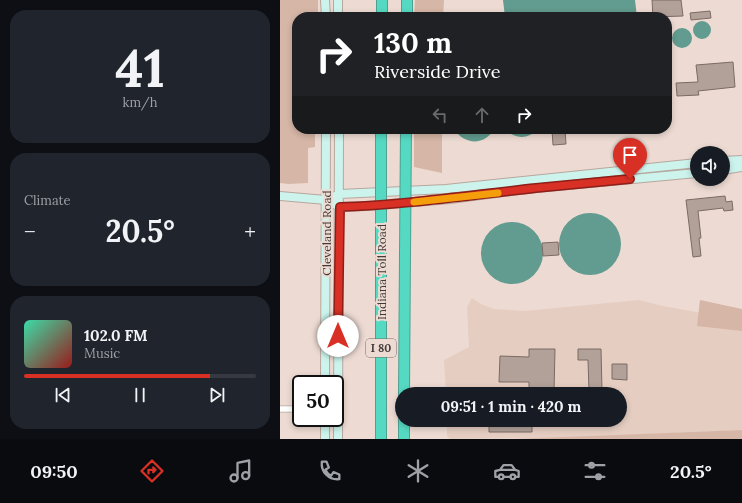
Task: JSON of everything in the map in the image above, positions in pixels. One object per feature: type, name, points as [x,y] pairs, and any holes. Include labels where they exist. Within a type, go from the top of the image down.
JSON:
[{"type":"highway","points":[[382,0],[382,12]]},
{"type":"highway","points":[[407,0],[407,12]]},
{"type":"highway","name":"Indiana Toll Road","points":[[380,439],[381,134]]},
{"type":"highway","name":"Indiana Toll Road","points":[[404,387],[406,134]]},
{"type":"highway","points":[[404,427],[404,439]]},
{"type":"street","points":[[325,0],[326,12]]},
{"type":"street","points":[[338,0],[338,12]]},
{"type":"street","name":"Cleveland Road","points":[[325,375],[326,134]]},
{"type":"street","name":"Cleveland Road","points":[[337,375],[340,207],[339,134]]},
{"type":"street","points":[[730,161],[742,160]]},
{"type":"street","points":[[326,200],[340,194],[446,189],[690,164]]},
{"type":"street","points":[[730,169],[742,167]]},
{"type":"street","points":[[280,193],[284,196],[326,200],[340,207],[367,206],[450,199],[536,188],[690,174]]},
{"type":"street","points":[[280,409],[292,409]]},
{"type":"street","points":[[325,427],[325,439]]},
{"type":"street","name":"Cleveland Road","points":[[338,427],[338,439]]},
{"type":"shaded area","points":[[280,0],[318,0],[318,12],[292,12],[292,134],[315,134],[315,147],[308,148],[308,183],[280,183]]},
{"type":"shaded area","points":[[415,0],[444,0],[443,12],[414,12]]},
{"type":"shaded area","points":[[414,134],[442,134],[442,173],[414,167]]},
{"type":"shaded area","points":[[472,298],[481,304],[494,309],[524,311],[639,300],[724,317],[742,323],[742,430],[561,438],[450,439],[447,436],[447,427],[627,427],[627,387],[446,387],[444,360],[469,347],[467,307]]},
{"type":"shaded area","points":[[700,300],[742,309],[742,331],[697,326]]},
{"type":"shaded area","points":[[742,430],[742,439],[514,439]]},
{"type":"water","points":[[503,0],[635,0],[636,12],[504,12]]},
{"type":"water","points":[[698,21],[706,21],[711,26],[709,37],[706,39],[698,39],[693,34],[693,26]]},
{"type":"water","points":[[682,28],[689,31],[692,38],[689,45],[682,48],[675,45],[672,38],[675,31]]},
{"type":"water","points":[[458,134],[491,134],[480,141],[469,141]]},
{"type":"water","points":[[512,134],[532,134],[521,137]]},
{"type":"water","points":[[590,213],[602,215],[612,222],[619,232],[621,244],[619,256],[612,266],[602,273],[590,275],[578,273],[568,266],[561,256],[559,244],[561,232],[568,222],[578,215]]},
{"type":"water","points":[[512,222],[524,224],[534,231],[541,241],[543,253],[541,265],[534,275],[524,282],[512,284],[500,282],[490,275],[483,265],[481,253],[483,241],[490,231],[500,224]]},
{"type":"building","points":[[652,0],[681,0],[683,16],[672,16],[672,12],[653,12]]},
{"type":"building","points":[[710,11],[711,18],[691,20],[690,13]]},
{"type":"building","points":[[733,62],[735,87],[698,91],[699,95],[677,96],[676,83],[698,82],[696,65]]},
{"type":"building","points":[[552,134],[565,134],[566,144],[553,145]]},
{"type":"building","points":[[725,196],[726,202],[732,201],[733,210],[724,211],[723,208],[698,211],[701,256],[693,257],[686,200]]},
{"type":"building","points":[[558,242],[559,255],[543,256],[542,243]]},
{"type":"building","points":[[529,349],[555,349],[554,387],[529,387],[529,382],[499,382],[500,356],[529,357]]},
{"type":"building","points":[[578,349],[601,349],[602,387],[589,387],[588,360],[578,360]]},
{"type":"building","points":[[612,364],[627,364],[627,380],[612,379]]},
{"type":"building","points":[[489,427],[532,427],[532,432],[489,432]]},
{"type":"slow traffic","points":[[414,202],[498,193]]},
{"type":"route","points":[[338,336],[340,207],[450,199],[536,188],[630,179]]}]
